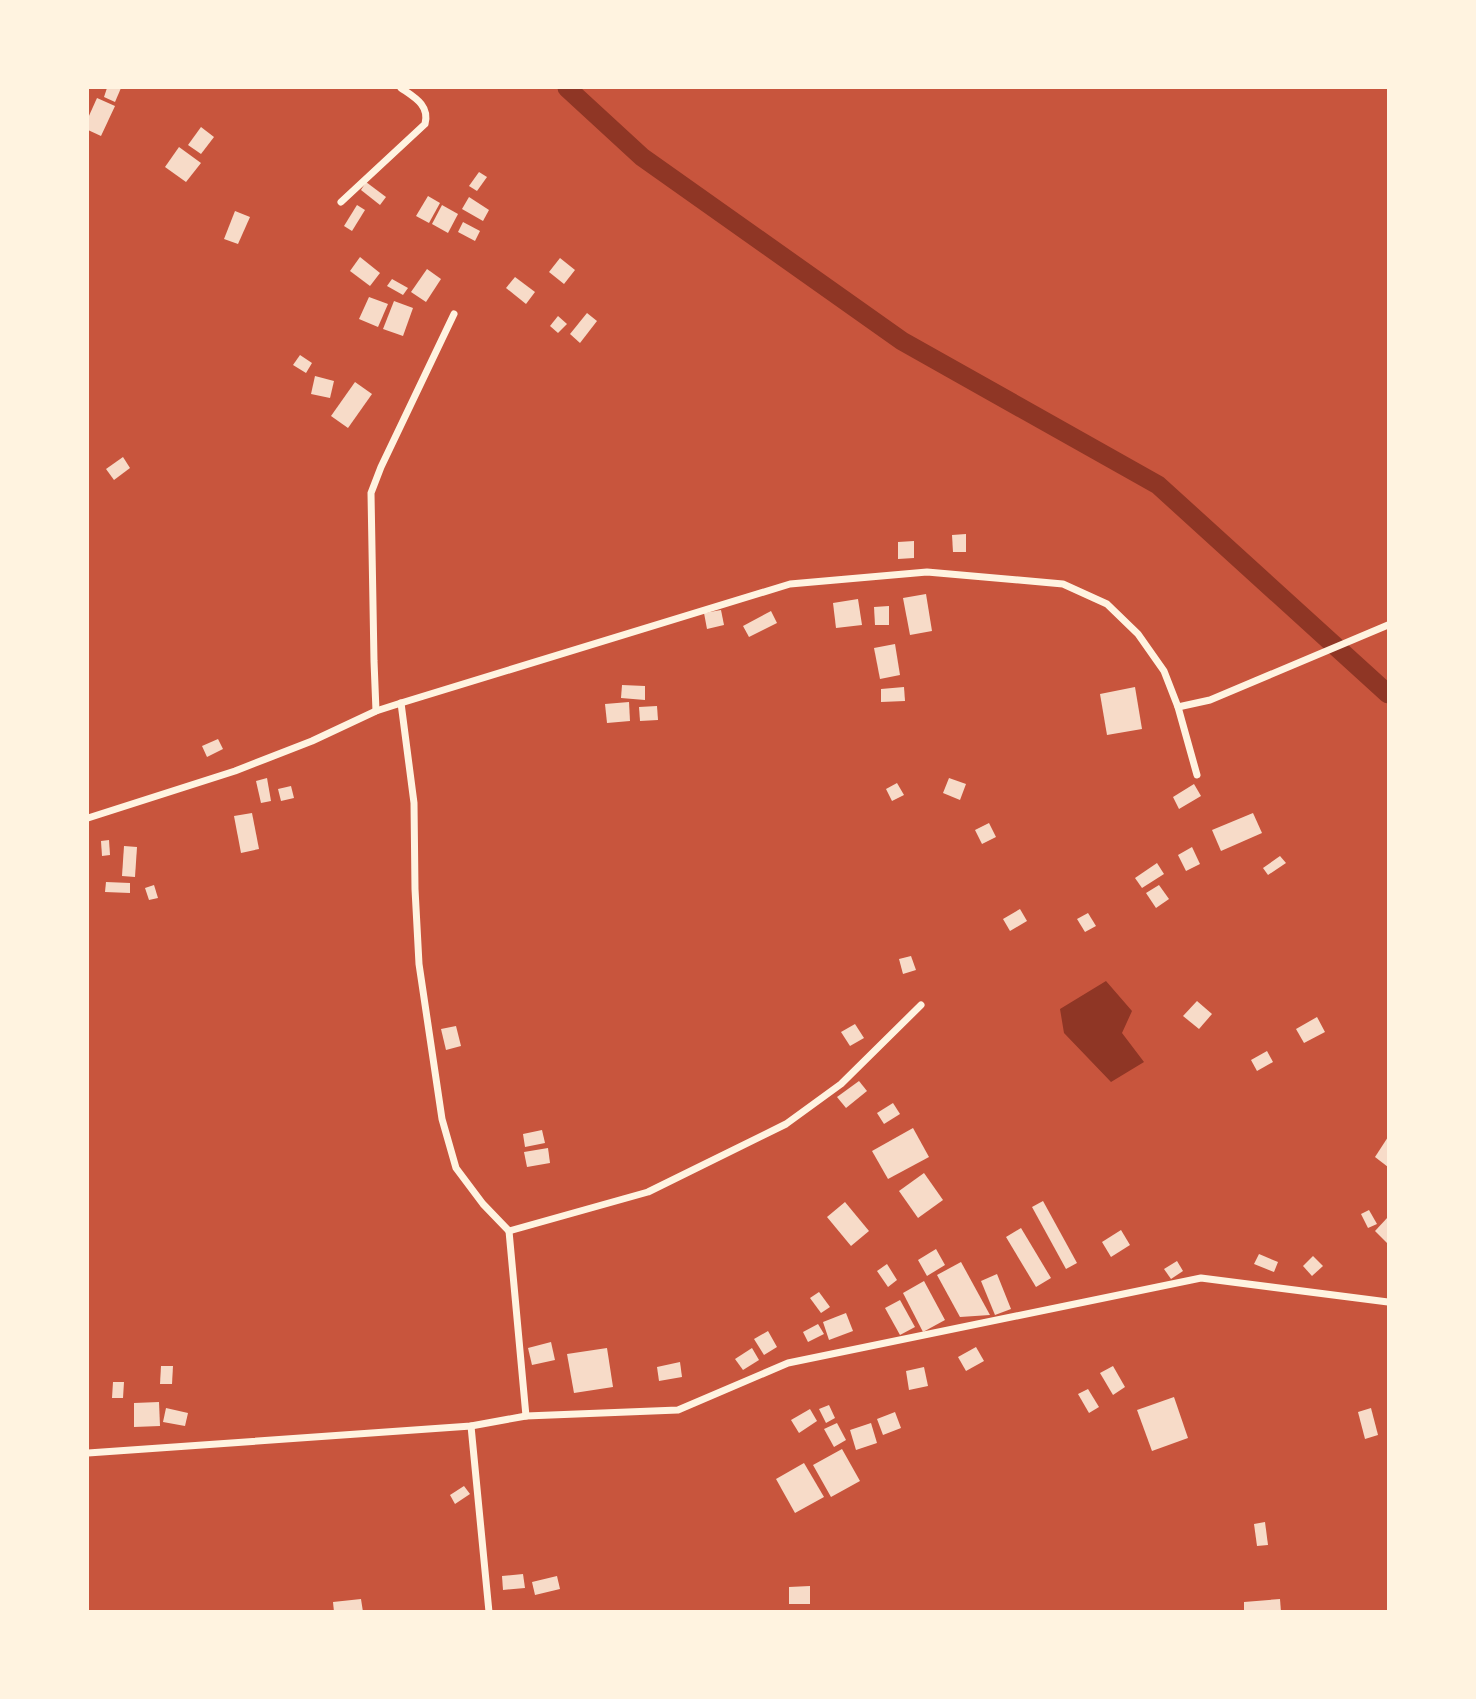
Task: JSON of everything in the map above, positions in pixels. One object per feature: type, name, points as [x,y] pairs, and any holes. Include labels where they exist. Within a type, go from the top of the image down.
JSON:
[{"type":"street","points":[[341,202],[425,124],[425,108],[401,88]]},
{"type":"street","points":[[376,711],[372,493],[381,467],[454,314]]},
{"type":"street","points":[[88,818],[235,771],[312,741],[376,711],[790,584],[927,572],[1063,584],[1107,604],[1138,634],[1164,671],[1178,707],[1197,775]]},
{"type":"street","points":[[1178,707],[1210,700],[1388,625]]},
{"type":"street","points":[[401,703],[414,803],[419,964],[442,1119],[456,1168],[483,1204],[509,1231],[526,1416]]},
{"type":"street","points":[[509,1231],[648,1192],[786,1124],[841,1084],[920,1005]]},
{"type":"street","points":[[88,1453],[471,1426],[526,1416],[678,1410],[788,1363],[1201,1278],[1388,1302]]},
{"type":"street","points":[[471,1426],[489,1612]]},
{"type":"shaded area","points":[[1106,981],[1132,1011],[1122,1033],[1144,1062],[1111,1082],[1064,1033],[1060,1009]]},
{"type":"building","points":[[107,88],[121,88],[115,102],[104,97]]},
{"type":"building","points":[[97,98],[115,106],[101,136],[88,130],[88,118]]},
{"type":"building","points":[[201,127],[214,137],[201,154],[188,145]]},
{"type":"building","points":[[179,147],[201,163],[186,182],[165,167]]},
{"type":"building","points":[[479,172],[487,177],[477,191],[469,186]]},
{"type":"building","points":[[366,182],[386,197],[380,205],[361,190]]},
{"type":"building","points":[[428,196],[440,203],[429,223],[416,216]]},
{"type":"building","points":[[469,197],[489,210],[483,221],[462,209]]},
{"type":"building","points":[[357,205],[365,210],[352,231],[344,226]]},
{"type":"building","points":[[442,205],[458,214],[448,233],[432,224]]},
{"type":"building","points":[[235,211],[250,217],[238,244],[224,239]]},
{"type":"building","points":[[463,222],[480,231],[475,241],[458,232]]},
{"type":"building","points":[[360,257],[380,273],[370,286],[350,271]]},
{"type":"building","points":[[560,258],[575,270],[564,284],[549,272]]},
{"type":"building","points":[[427,269],[441,279],[426,302],[411,292]]},
{"type":"building","points":[[515,277],[535,292],[526,304],[506,288]]},
{"type":"building","points":[[392,279],[408,288],[403,295],[387,286]]},
{"type":"building","points":[[369,297],[388,304],[378,327],[359,319]]},
{"type":"building","points":[[394,301],[413,308],[403,336],[383,329]]},
{"type":"building","points":[[587,313],[597,321],[580,343],[570,334]]},
{"type":"building","points":[[558,316],[567,324],[558,333],[550,326]]},
{"type":"building","points":[[300,355],[312,363],[306,373],[293,365]]},
{"type":"building","points":[[315,376],[334,381],[330,398],[311,394]]},
{"type":"building","points":[[355,382],[372,394],[348,428],[331,416]]},
{"type":"building","points":[[123,457],[130,468],[114,480],[106,469]]},
{"type":"building","points":[[966,534],[966,552],[953,552],[952,535]]},
{"type":"building","points":[[914,541],[914,558],[898,559],[898,542]]},
{"type":"building","points":[[926,594],[932,631],[910,635],[903,598]]},
{"type":"building","points":[[858,599],[862,625],[836,628],[833,603]]},
{"type":"building","points":[[889,606],[889,625],[875,625],[874,607]]},
{"type":"building","points":[[721,610],[724,625],[707,629],[704,613]]},
{"type":"building","points":[[771,611],[777,623],[749,637],[743,626]]},
{"type":"building","points":[[895,644],[900,675],[880,679],[874,648]]},
{"type":"building","points":[[622,685],[645,686],[645,700],[621,698]]},
{"type":"building","points":[[904,687],[905,701],[881,702],[881,689]]},
{"type":"building","points":[[1135,687],[1142,729],[1107,735],[1100,694]]},
{"type":"building","points":[[629,702],[630,721],[607,723],[605,704]]},
{"type":"building","points":[[657,706],[658,720],[640,721],[639,707]]},
{"type":"building","points":[[218,739],[223,749],[207,757],[202,746]]},
{"type":"building","points":[[267,778],[271,801],[261,803],[256,781]]},
{"type":"building","points":[[949,778],[966,784],[960,800],[943,793]]},
{"type":"building","points":[[897,783],[904,795],[892,801],[886,789]]},
{"type":"building","points":[[1194,784],[1201,796],[1179,809],[1173,797]]},
{"type":"building","points":[[291,786],[294,798],[281,801],[278,789]]},
{"type":"building","points":[[252,813],[259,849],[241,853],[234,816]]},
{"type":"building","points":[[1253,813],[1262,833],[1221,851],[1212,830]]},
{"type":"building","points":[[989,823],[996,837],[982,844],[975,830]]},
{"type":"building","points":[[109,840],[110,855],[102,856],[101,841]]},
{"type":"building","points":[[124,846],[137,847],[135,877],[122,876]]},
{"type":"building","points":[[1192,847],[1200,864],[1186,871],[1178,855]]},
{"type":"building","points":[[1280,856],[1286,863],[1268,875],[1263,868]]},
{"type":"building","points":[[1157,863],[1164,874],[1142,888],[1135,878]]},
{"type":"building","points":[[106,882],[130,883],[130,893],[105,892]]},
{"type":"building","points":[[154,885],[158,898],[149,900],[145,888]]},
{"type":"building","points":[[1159,885],[1169,899],[1156,908],[1146,893]]},
{"type":"building","points":[[1020,909],[1027,921],[1010,931],[1003,919]]},
{"type":"building","points":[[1088,913],[1096,926],[1085,932],[1077,919]]},
{"type":"building","points":[[911,956],[916,970],[903,974],[899,959]]},
{"type":"building","points":[[1197,1001],[1212,1014],[1199,1029],[1183,1016]]},
{"type":"building","points":[[1317,1017],[1325,1032],[1304,1043],[1296,1029]]},
{"type":"building","points":[[855,1024],[864,1038],[850,1046],[841,1032]]},
{"type":"building","points":[[456,1026],[461,1046],[446,1050],[441,1029]]},
{"type":"building","points":[[1267,1051],[1273,1062],[1257,1071],[1251,1060]]},
{"type":"building","points":[[859,1081],[867,1091],[846,1108],[837,1097]]},
{"type":"building","points":[[893,1103],[900,1114],[884,1124],[877,1113]]},
{"type":"building","points":[[913,1128],[929,1157],[888,1179],[872,1151]]},
{"type":"building","points":[[542,1130],[545,1143],[525,1147],[523,1134]]},
{"type":"building","points":[[1388,1137],[1388,1167],[1375,1157]]},
{"type":"building","points":[[548,1148],[550,1163],[527,1167],[524,1152]]},
{"type":"building","points":[[924,1173],[943,1200],[918,1218],[899,1191]]},
{"type":"building","points":[[1043,1201],[1077,1263],[1066,1269],[1032,1207]]},
{"type":"building","points":[[845,1202],[869,1231],[851,1246],[827,1217]]},
{"type":"building","points":[[1369,1210],[1377,1224],[1368,1228],[1361,1214]]},
{"type":"building","points":[[1388,1217],[1388,1244],[1375,1231]]},
{"type":"building","points":[[1021,1228],[1051,1278],[1036,1287],[1006,1237]]},
{"type":"building","points":[[1121,1230],[1130,1245],[1111,1257],[1102,1242]]},
{"type":"building","points":[[936,1249],[945,1265],[927,1276],[918,1260]]},
{"type":"building","points":[[1259,1254],[1278,1262],[1274,1272],[1254,1264]]},
{"type":"building","points":[[1313,1256],[1323,1266],[1312,1276],[1303,1266]]},
{"type":"building","points":[[1177,1261],[1183,1271],[1171,1279],[1164,1269]]},
{"type":"building","points":[[961,1262],[990,1315],[960,1317],[937,1275]]},
{"type":"building","points":[[887,1264],[897,1280],[888,1287],[877,1271]]},
{"type":"building","points":[[997,1274],[1011,1309],[995,1315],[981,1281]]},
{"type":"building","points":[[924,1281],[945,1320],[923,1332],[903,1293]]},
{"type":"building","points":[[819,1292],[830,1307],[821,1313],[810,1298]]},
{"type":"building","points":[[900,1300],[915,1327],[900,1335],[885,1308]]},
{"type":"building","points":[[846,1313],[853,1331],[829,1340],[823,1322]]},
{"type":"building","points":[[818,1324],[824,1334],[808,1342],[803,1332]]},
{"type":"building","points":[[768,1331],[777,1347],[764,1355],[754,1339]]},
{"type":"building","points":[[551,1342],[555,1360],[532,1365],[528,1348]]},
{"type":"building","points":[[976,1347],[984,1361],[966,1371],[958,1357]]},
{"type":"building","points":[[607,1348],[613,1387],[574,1393],[567,1354]]},
{"type":"building","points":[[752,1348],[759,1360],[743,1370],[735,1359]]},
{"type":"building","points":[[680,1362],[682,1377],[659,1381],[657,1367]]},
{"type":"building","points":[[161,1366],[173,1366],[172,1384],[160,1384]]},
{"type":"building","points":[[1113,1366],[1125,1387],[1113,1395],[1100,1373]]},
{"type":"building","points":[[924,1367],[928,1386],[909,1390],[906,1371]]},
{"type":"building","points":[[113,1382],[124,1382],[123,1398],[112,1398]]},
{"type":"building","points":[[1088,1389],[1099,1407],[1089,1413],[1078,1394]]},
{"type":"building","points":[[1174,1397],[1188,1438],[1152,1451],[1137,1410]]},
{"type":"building","points":[[159,1402],[160,1426],[134,1427],[134,1403]]},
{"type":"building","points":[[829,1405],[835,1418],[826,1423],[819,1409]]},
{"type":"building","points":[[166,1408],[188,1413],[185,1426],[163,1422]]},
{"type":"building","points":[[1371,1408],[1378,1435],[1365,1439],[1358,1412]]},
{"type":"building","points":[[810,1409],[817,1421],[799,1433],[791,1420]]},
{"type":"building","points":[[895,1412],[901,1428],[883,1435],[877,1419]]},
{"type":"building","points":[[837,1423],[846,1440],[834,1447],[824,1429]]},
{"type":"building","points":[[871,1423],[877,1443],[856,1450],[850,1430]]},
{"type":"building","points":[[842,1449],[860,1481],[831,1497],[813,1465]]},
{"type":"building","points":[[804,1463],[824,1497],[795,1513],[776,1479]]},
{"type":"building","points":[[464,1486],[470,1494],[455,1504],[450,1495]]},
{"type":"building","points":[[1265,1522],[1268,1545],[1257,1546],[1254,1524]]},
{"type":"building","points":[[523,1574],[525,1588],[503,1590],[502,1576]]},
{"type":"building","points":[[557,1576],[560,1589],[535,1595],[532,1582]]},
{"type":"building","points":[[810,1586],[810,1604],[789,1604],[789,1587]]},
{"type":"building","points":[[361,1599],[363,1612],[334,1612],[333,1602]]},
{"type":"building","points":[[1280,1599],[1281,1612],[1244,1612],[1244,1602]]},
{"type":"waterway","points":[[567,88],[642,157],[902,341],[1158,485],[1388,694]]}]
